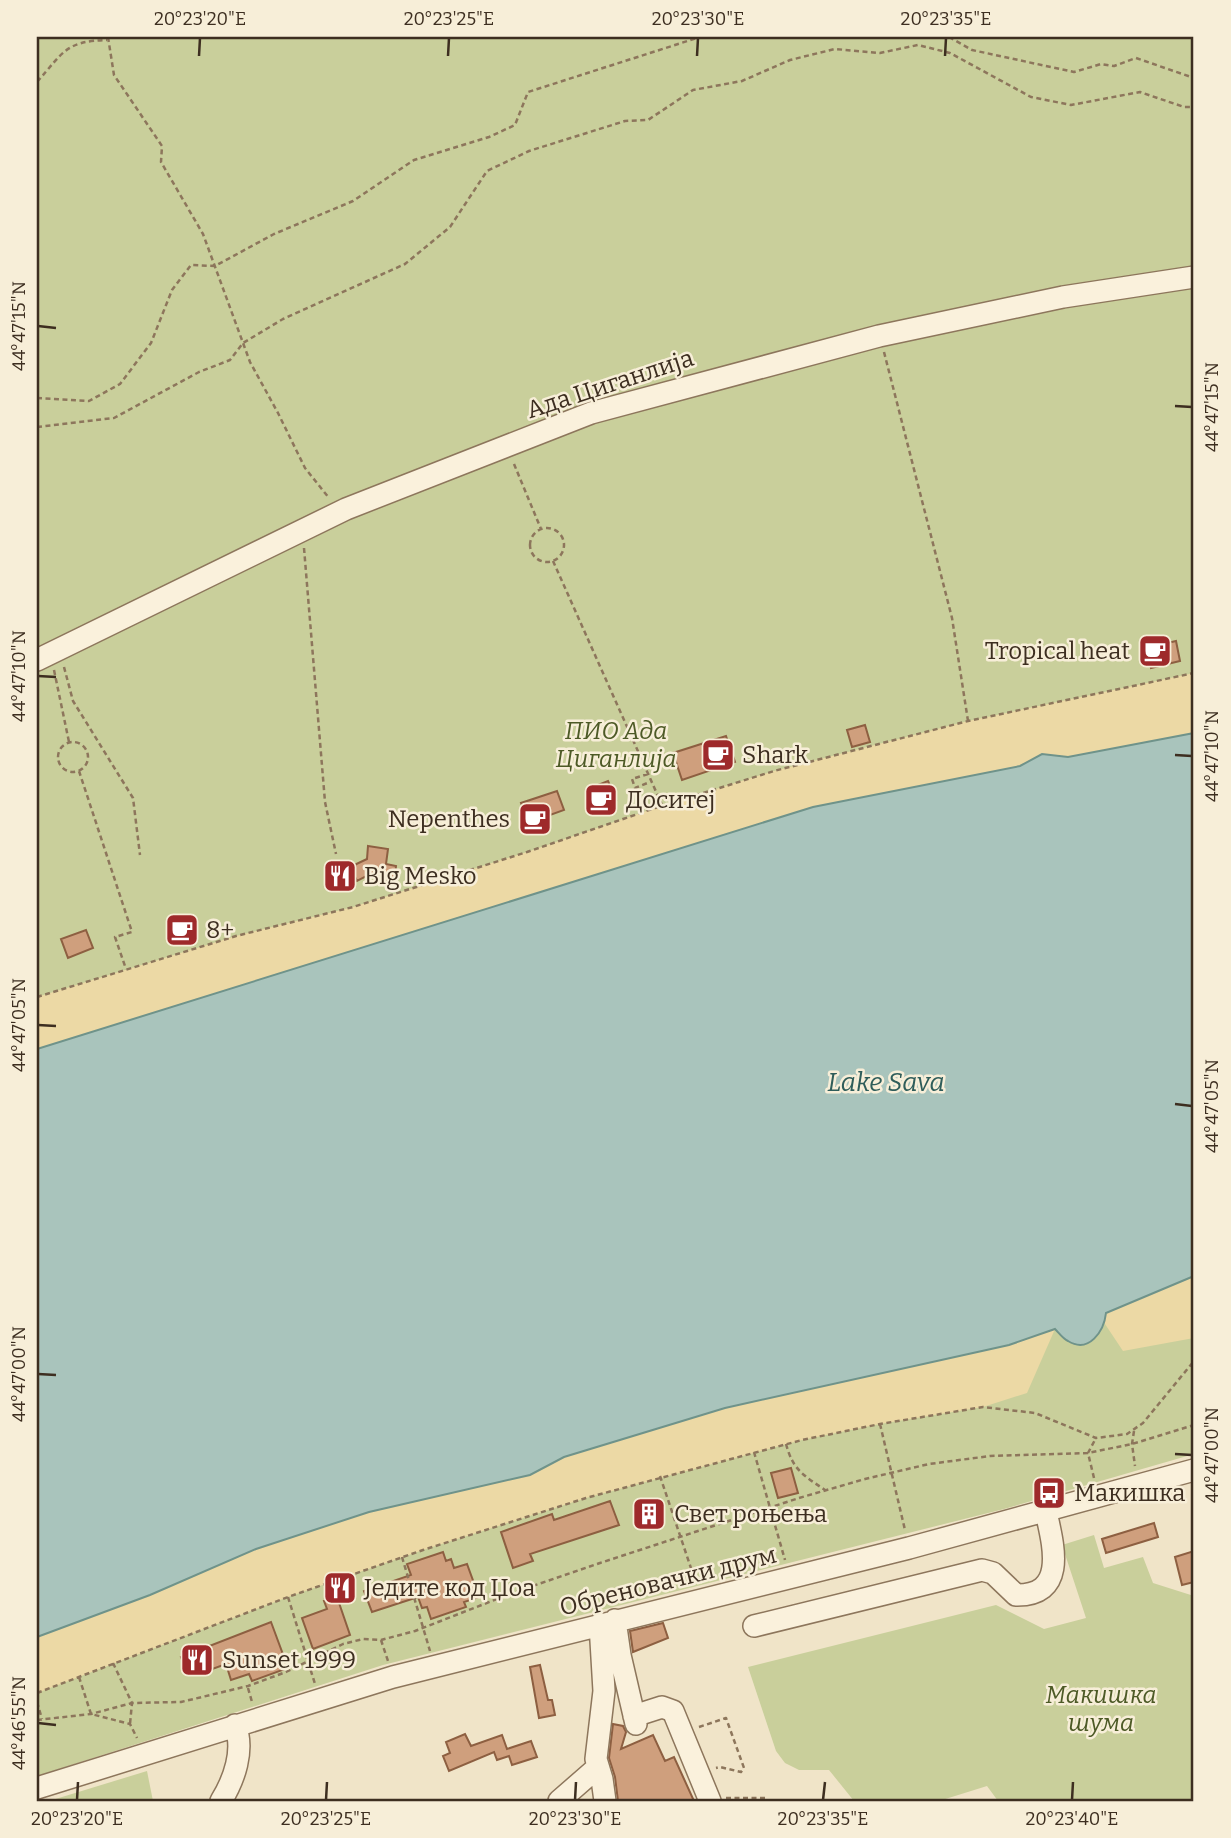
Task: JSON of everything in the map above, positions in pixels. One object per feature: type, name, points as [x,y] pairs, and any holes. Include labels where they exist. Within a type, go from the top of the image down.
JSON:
[{"type":"street","name":"Ада Циганлија","points":[[49,654],[340,512],[591,412],[879,336],[1063,297],[1194,277]]},
{"type":"street","name":"Обреновачки друм","points":[[37,1788],[320,1699],[434,1667],[909,1548],[1194,1469]]},
{"type":"street","points":[[754,1626],[982,1570],[993,1573],[1016,1595],[1036,1592],[1048,1581],[1055,1560],[1046,1512]]},
{"type":"street","points":[[608,1622],[620,1655],[635,1720],[662,1707],[673,1711],[709,1800]]},
{"type":"street","points":[[606,1801],[596,1751],[604,1691],[608,1622]]},
{"type":"street","points":[[221,1801],[235,1769],[239,1744],[235,1725]]},
{"type":"street","points":[[559,1801],[598,1767]]},
{"type":"path","points":[[37,398],[89,401],[120,384],[150,344],[172,290],[191,265],[215,266],[274,234],[353,201],[414,160],[489,137],[515,125],[528,92],[700,37]]},
{"type":"path","points":[[767,37],[798,37]]},
{"type":"path","points":[[949,37],[972,50],[1074,72],[1101,64],[1114,66],[1136,58],[1194,78]]},
{"type":"path","points":[[37,82],[71,45],[107,38],[114,75],[162,146],[161,162],[203,234],[250,362],[305,468],[340,512]]},
{"type":"path","points":[[37,427],[114,418],[199,372],[230,360],[243,343],[283,319],[405,264],[450,227],[487,171],[529,151],[625,121],[648,120],[693,90],[742,81],[790,60],[835,49],[880,53],[918,45],[950,53],[1031,97],[1071,105],[1140,92],[1184,107],[1194,107]]},
{"type":"path","points":[[879,336],[952,618],[968,720]]},
{"type":"path","points":[[507,446],[541,529]]},
{"type":"path","points":[[547,527],[557,530],[563,538],[562,554],[554,561],[542,561],[532,554],[532,536],[541,529],[547,527]]},
{"type":"path","points":[[302,530],[325,802],[336,854]]},
{"type":"path","points":[[554,561],[662,805]]},
{"type":"path","points":[[49,654],[69,742]]},
{"type":"path","points":[[49,654],[72,701],[133,798],[140,855]]},
{"type":"path","points":[[37,997],[236,936],[353,907],[774,771],[968,720],[1194,673]]},
{"type":"path","points":[[69,742],[79,743],[88,754],[86,764],[79,771],[69,772],[59,762],[59,752],[69,742]]},
{"type":"path","points":[[79,771],[132,932],[116,937],[126,969]]},
{"type":"path","points":[[648,774],[632,779],[635,788],[652,782]]},
{"type":"path","points":[[1137,1486],[1132,1444],[1134,1432],[1194,1361]]},
{"type":"path","points":[[37,1693],[288,1597],[402,1557],[660,1476],[786,1444],[880,1424],[983,1407],[1048,1417],[1096,1438],[1119,1437],[1134,1432]]},
{"type":"path","points":[[880,1424],[909,1548]]},
{"type":"path","points":[[37,1720],[91,1714],[132,1703],[170,1703],[225,1692],[286,1672],[324,1651],[355,1640],[381,1640],[425,1627],[515,1592],[682,1536],[825,1490],[893,1472],[990,1456],[1088,1453],[1132,1444],[1194,1425]]},
{"type":"path","points":[[1096,1438],[1088,1453],[1098,1497]]},
{"type":"path","points":[[786,1444],[791,1463],[802,1475],[825,1490]]},
{"type":"path","points":[[754,1452],[790,1578]]},
{"type":"path","points":[[660,1476],[701,1599]]},
{"type":"path","points":[[402,1557],[425,1627],[434,1667]]},
{"type":"path","points":[[288,1597],[320,1699]]},
{"type":"path","points":[[113,1663],[132,1703],[130,1724],[144,1753]]},
{"type":"path","points":[[79,1677],[91,1714]]},
{"type":"path","points":[[37,1702],[43,1719]]},
{"type":"path","points":[[91,1714],[130,1724]]},
{"type":"path","points":[[682,1733],[726,1718],[744,1768],[741,1772],[720,1767],[699,1774]]},
{"type":"path","points":[[709,1800],[766,1798]]},
{"type":"green space","name":"ПИО Ада Циганлија","points":[[37,37],[1194,37],[1194,1454],[1004,1509],[383,1665],[37,1776]]},
{"type":"green space","name":"Макишка шума","points":[[1094,1535],[1104,1568],[1143,1557],[1153,1583],[1194,1596],[1194,1801],[998,1801],[987,1786],[939,1801],[854,1801],[829,1770],[799,1770],[785,1763],[776,1751],[748,1667],[996,1605],[1044,1629],[1086,1618],[1062,1545]]},
{"type":"green space","points":[[147,1771],[153,1801],[49,1801]]},
{"type":"sand","points":[[1194,673],[1194,733],[1068,757],[1042,754],[1020,766],[813,807],[37,1049],[37,997],[236,936],[353,907],[774,771],[968,721]]},
{"type":"sand","points":[[1194,1276],[1194,1338],[1123,1351],[1105,1324],[1105,1313]]},
{"type":"sand","points":[[1055,1329],[1027,1393],[983,1407],[802,1440],[586,1498],[288,1597],[37,1693],[37,1637],[150,1595],[256,1549],[369,1512],[530,1475],[564,1457],[725,1408],[1009,1345]]},
{"type":"water","name":"Lake Sava","points":[[1194,733],[1194,1276],[1106,1313],[1099,1333],[1083,1345],[1066,1340],[1055,1329],[1009,1345],[725,1408],[564,1457],[530,1475],[369,1512],[256,1549],[150,1595],[37,1637],[37,1049],[813,807],[1020,766],[1042,754],[1068,757]]},
{"type":"building","points":[[1176,641],[1180,661],[1151,668],[1146,648]]},
{"type":"building","points":[[865,725],[870,742],[852,747],[847,730]]},
{"type":"building","points":[[726,736],[735,762],[682,780],[673,753]]},
{"type":"building","points":[[608,781],[616,800],[597,807],[590,788]]},
{"type":"building","points":[[557,791],[564,810],[528,823],[521,803]]},
{"type":"building","points":[[368,846],[388,849],[386,864],[396,866],[394,882],[382,880],[384,867],[357,881],[350,867],[367,859]]},
{"type":"building","points":[[86,930],[93,948],[68,958],[61,939]]},
{"type":"building","points":[[791,1468],[798,1493],[778,1498],[771,1473]]},
{"type":"building","points":[[610,1501],[619,1525],[530,1554],[533,1561],[513,1568],[501,1532],[552,1514],[554,1520]]},
{"type":"building","name":"Свет роњења","points":[[656,1504],[661,1519],[643,1524],[638,1509]]},
{"type":"building","points":[[1154,1523],[1158,1537],[1106,1553],[1102,1539]]},
{"type":"building","points":[[1194,1551],[1194,1582],[1182,1585],[1175,1557]]},
{"type":"building","points":[[443,1552],[446,1561],[451,1559],[454,1568],[467,1564],[479,1597],[464,1602],[466,1607],[431,1619],[427,1607],[422,1608],[418,1597],[372,1612],[364,1591],[411,1575],[407,1564]]},
{"type":"building","points":[[337,1597],[350,1635],[313,1649],[302,1618],[327,1609],[324,1601]]},
{"type":"building","points":[[271,1622],[288,1668],[252,1681],[249,1674],[231,1680],[226,1664],[204,1672],[201,1662],[185,1668],[181,1657]]},
{"type":"building","points":[[663,1623],[668,1638],[633,1652],[630,1631]]},
{"type":"building","points":[[540,1665],[548,1700],[552,1700],[555,1715],[539,1718],[530,1667]]},
{"type":"building","points":[[613,1724],[623,1726],[626,1732],[621,1749],[653,1735],[665,1761],[674,1757],[694,1801],[618,1801],[609,1758]]},
{"type":"building","points":[[465,1734],[471,1746],[502,1735],[507,1749],[531,1741],[537,1757],[512,1765],[509,1756],[497,1760],[494,1752],[449,1771],[443,1756],[450,1753],[446,1742]]},
{"type":"place","name":"Tropical heat","points":[[1155,651]]},
{"type":"place","name":"Shark","points":[[718,755]]},
{"type":"place","name":"Доситеј","points":[[601,800]]},
{"type":"place","name":"Nepenthes","points":[[535,819]]},
{"type":"place","name":"Big Mesko","points":[[340,876]]},
{"type":"place","name":"8+","points":[[182,930]]},
{"type":"place","name":"Макишка","points":[[1049,1493]]},
{"type":"place","name":"Свет роњења","points":[[649,1514]]},
{"type":"place","name":"Једите код Џоа","points":[[340,1588]]},
{"type":"place","name":"Sunset 1999","points":[[197,1660]]}]
